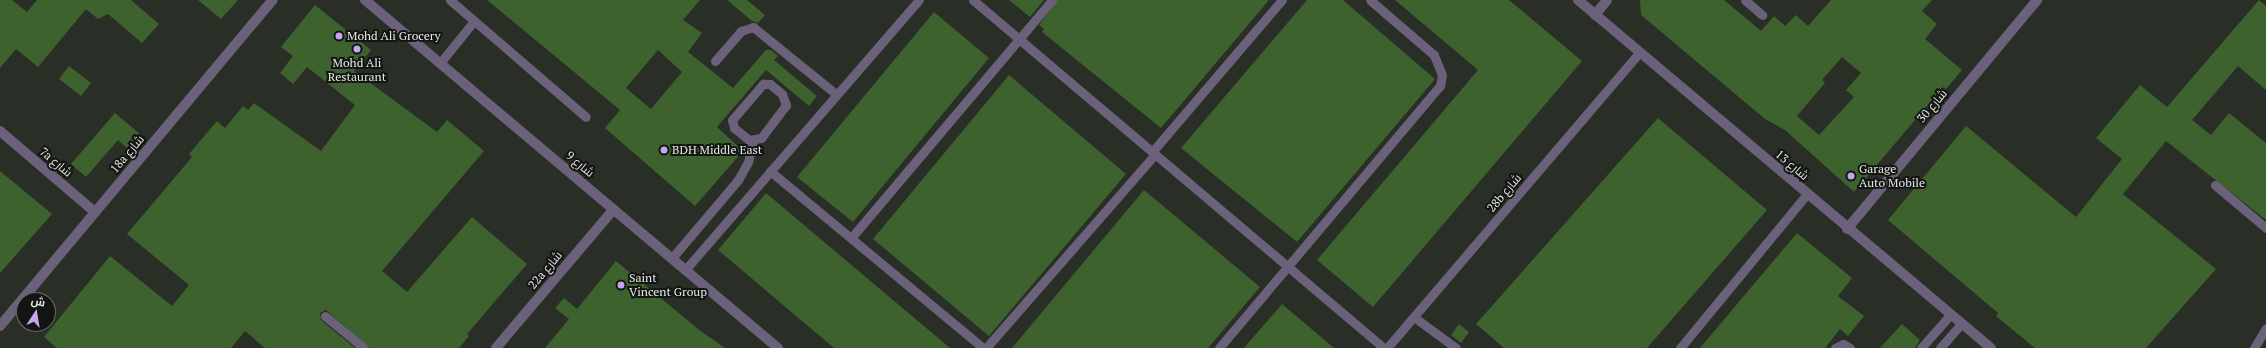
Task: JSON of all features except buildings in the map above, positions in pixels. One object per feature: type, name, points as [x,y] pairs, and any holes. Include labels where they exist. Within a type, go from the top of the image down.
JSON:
[{"type":"street","name":"18a شارع","points":[[0,326],[273,0]]},
{"type":"street","name":"شارع 9","points":[[365,0],[778,348]]},
{"type":"street","name":"شارع 13","points":[[1578,0],[1847,229],[1991,348]]},
{"type":"street","points":[[1595,15],[1607,0]]},
{"type":"street","name":"شارع 30","points":[[1847,229],[2037,0]]},
{"type":"street","name":"7a شارع","points":[[0,131],[95,212]]},
{"type":"street","name":"22a شارع","points":[[496,348],[614,209]]},
{"type":"lane","points":[[450,0],[586,117]]},
{"type":"lane","points":[[685,270],[919,0]]},
{"type":"lane","points":[[973,0],[1385,348]]},
{"type":"lane","points":[[851,238],[1052,0]]},
{"type":"lane","points":[[770,171],[984,348],[1154,153],[1282,0]]},
{"type":"lane","points":[[1219,348],[1440,86],[1442,75],[1434,55],[1370,0]]},
{"type":"lane","points":[[1745,0],[1762,15]]},
{"type":"lane","points":[[440,63],[474,21]]},
{"type":"lane","points":[[715,61],[741,31],[753,27],[836,94]]},
{"type":"lane","name":"28b شارع","points":[[1385,348],[1414,317],[1639,53]]},
{"type":"lane","points":[[770,84],[785,97],[786,105],[761,138],[753,141],[734,128],[732,120],[760,87],[770,84]]},
{"type":"lane","points":[[672,258],[738,180],[748,162],[753,141]]},
{"type":"lane","points":[[2215,185],[2266,228]]},
{"type":"lane","points":[[1680,348],[1807,194]]},
{"type":"lane","points":[[1921,348],[1951,314]]},
{"type":"lane","points":[[325,316],[364,348]]},
{"type":"lane","points":[[1414,317],[1456,348]]},
{"type":"lane","points":[[1940,348],[1962,323]]},
{"type":"lane","points":[[2254,348],[2266,328]]},
{"type":"lane","points":[[1835,348],[1843,344],[1850,348]]},
{"type":"place","name":"Mohd Ali Grocery","points":[[339,36]]},
{"type":"place","name":"Mohd Ali Restaurant","points":[[357,49]]},
{"type":"place","name":"BDH Middle East","points":[[664,150]]},
{"type":"place","name":"Garage Auto Mobile","points":[[1851,176]]},
{"type":"place","name":"Saint Vincent Group","points":[[621,285]]}]
